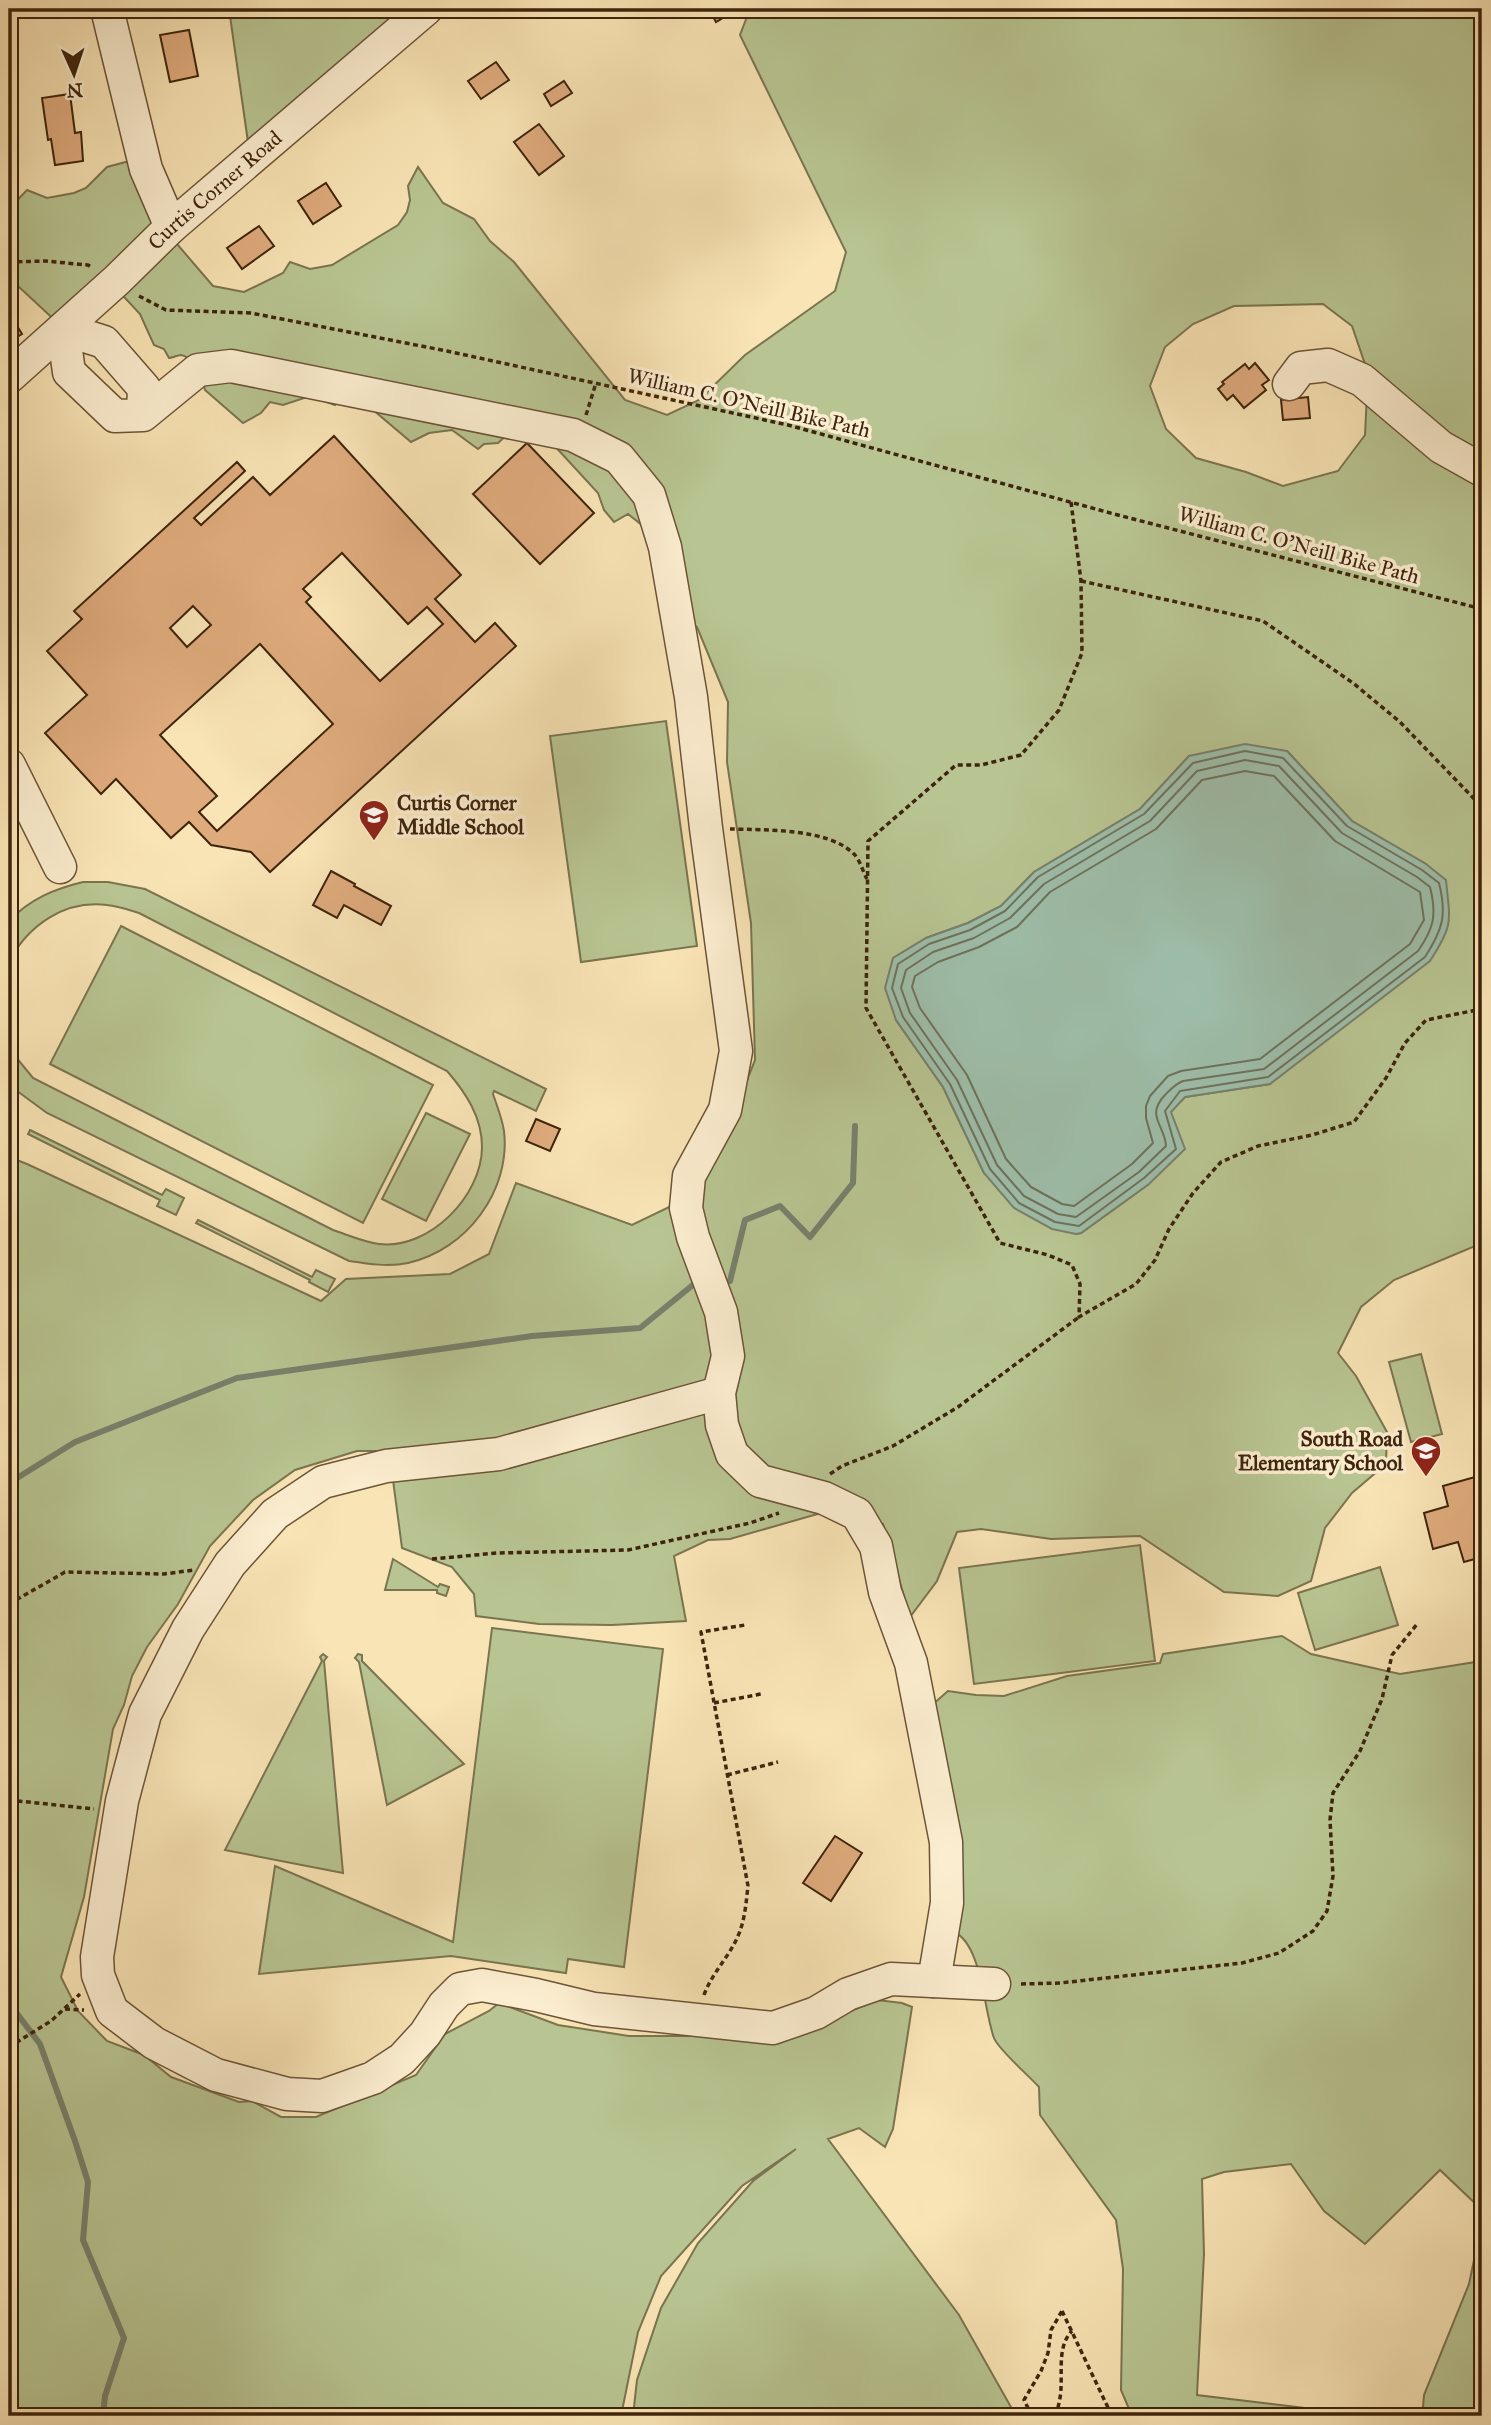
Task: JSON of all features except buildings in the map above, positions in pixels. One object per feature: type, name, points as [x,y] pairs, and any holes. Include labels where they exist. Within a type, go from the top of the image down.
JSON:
[{"type":"street","points":[[107,9],[146,169],[171,227]]},
{"type":"street","name":"Curtis Corner Road","points":[[9,377],[117,280],[171,227],[426,9]]},
{"type":"street","points":[[143,415],[144,388],[104,342],[63,329],[69,372],[115,416],[143,415],[198,370],[232,366],[573,435],[619,458],[649,495],[665,547],[691,697],[736,1051],[724,1110],[689,1175],[686,1208],[693,1237],[721,1312],[728,1356],[719,1393],[722,1425],[732,1454],[760,1481],[793,1502],[824,1498],[857,1514],[876,1546],[885,1592],[911,1663],[946,1842],[947,1903],[934,1981]]},
{"type":"street","points":[[1289,384],[1301,368],[1328,365],[1362,380],[1441,447],[1482,470]]},
{"type":"street","points":[[9,765],[60,867]]},
{"type":"street","points":[[719,1393],[499,1454],[386,1466],[323,1482],[275,1514],[230,1564],[188,1629],[145,1714],[120,1811],[97,1957],[98,1975],[112,2011],[154,2043],[216,2075],[287,2094],[322,2096],[373,2078],[402,2059],[425,2034],[444,2005],[460,1989],[482,1985],[594,2008],[773,2028],[816,2013],[848,1994],[891,1979],[994,1984]]},
{"type":"path","name":"William C. O'Neill Bike Path","points":[[9,262],[45,261],[88,265],[166,310],[251,313],[447,351],[788,425],[1482,609]]},
{"type":"path","points":[[1071,502],[1081,581],[1082,653],[1059,710],[1021,755],[981,765],[956,765],[868,841],[866,1008],[1000,1243],[1048,1255],[1072,1265],[1080,1284],[1079,1317]]},
{"type":"path","points":[[1081,581],[1263,621],[1353,683],[1400,722],[1482,807]]},
{"type":"path","points":[[706,828],[771,830],[829,838],[855,855],[868,881]]},
{"type":"path","points":[[432,1559],[496,1553],[628,1550],[750,1523],[793,1502],[842,1466],[893,1446],[958,1407],[1079,1317],[1136,1284],[1155,1260],[1169,1228],[1193,1193],[1221,1163],[1258,1146],[1312,1135],[1354,1122],[1386,1078],[1405,1043],[1426,1020],[1482,1009]]},
{"type":"path","points":[[9,1604],[65,1572],[164,1574],[230,1564]]},
{"type":"path","points":[[994,1984],[1060,1983],[1242,1963],[1279,1952],[1313,1931],[1327,1911],[1333,1877],[1330,1820],[1333,1793],[1360,1751],[1369,1730],[1382,1699],[1392,1655],[1418,1623]]},
{"type":"path","points":[[694,2020],[709,1982],[738,1937],[746,1911],[748,1886],[701,1632],[745,1625]]},
{"type":"path","points":[[714,1703],[761,1694]]},
{"type":"path","points":[[727,1775],[778,1762]]},
{"type":"path","points":[[9,1800],[120,1811]]},
{"type":"path","points":[[9,2047],[51,2021],[98,1975]]},
{"type":"path","points":[[1032,2416],[1024,2400],[1041,2371],[1048,2353],[1051,2330],[1062,2311],[1112,2416]]},
{"type":"path","points":[[1056,2416],[1065,2338],[1072,2331]]},
{"type":"green space","points":[[229,9],[398,9],[401,13],[248,142]]},
{"type":"green space","points":[[750,9],[1482,9],[1482,1246],[1475,1246],[1394,1280],[1361,1307],[1338,1353],[1356,1376],[1387,1432],[1386,1464],[1352,1493],[1325,1528],[1311,1581],[1278,1596],[1224,1592],[1140,1536],[1051,1539],[981,1529],[957,1532],[937,1581],[910,1617],[883,1524],[848,1511],[821,1513],[730,1539],[708,1540],[674,1556],[686,1621],[612,1625],[539,1624],[476,1616],[474,1594],[452,1567],[402,1548],[393,1480],[399,1451],[357,1451],[295,1470],[253,1500],[210,1546],[178,1604],[147,1647],[132,1676],[124,1705],[113,1729],[84,1897],[61,1977],[78,2011],[107,2041],[144,2055],[171,2077],[239,2102],[252,2101],[281,2117],[316,2117],[416,2075],[445,2034],[499,2003],[558,2025],[629,2036],[708,2036],[846,2013],[877,2000],[912,2007],[893,2129],[885,2147],[859,2128],[828,2139],[959,2315],[1016,2416],[633,2416],[637,2380],[661,2308],[698,2243],[753,2181],[796,2149],[742,2186],[661,2276],[638,2332],[621,2416],[9,2416],[9,1157],[321,1301],[346,1279],[450,1274],[489,1254],[516,1183],[632,1225],[688,1198],[736,1108],[755,1060],[751,923],[727,762],[728,702],[697,627],[685,622],[643,526],[628,514],[614,522],[604,510],[598,493],[540,430],[517,426],[498,443],[484,444],[478,449],[452,430],[429,433],[411,442],[353,393],[342,397],[335,405],[310,396],[283,405],[270,402],[261,413],[243,423],[205,390],[189,359],[181,355],[169,358],[164,349],[154,345],[140,314],[114,286],[62,327],[18,286],[9,287],[9,209],[27,190],[47,198],[74,193],[86,188],[107,167],[137,159],[171,237],[213,286],[244,292],[283,273],[290,262],[310,269],[332,265],[398,225],[407,212],[410,200],[408,186],[418,167],[443,203],[474,219],[490,241],[514,262],[625,400],[667,415],[699,400],[745,355],[835,291],[846,252],[740,35]],"holes":[[[1323,304],[1352,326],[1368,373],[1365,435],[1338,471],[1283,486],[1196,458],[1166,429],[1150,386],[1165,347],[1193,324],[1234,306]],[[1287,751],[1352,821],[1426,864],[1270,1084],[1185,1097],[1171,1111],[1149,1184],[1076,1234],[984,1173],[943,1087],[896,1020],[926,938],[968,923],[1001,906],[1034,872],[1140,809],[1189,756]]]},
{"type":"green space","points":[[666,721],[697,946],[581,962],[550,736]]},
{"type":"green space","points":[[83,882],[108,882],[145,889],[546,1089],[536,1111],[494,1091],[504,1131],[504,1153],[500,1175],[481,1214],[449,1245],[429,1256],[408,1263],[386,1265],[349,1261],[47,1113],[9,1085],[9,1042],[15,1056],[33,1078],[333,1230],[379,1244],[398,1244],[434,1229],[463,1201],[480,1165],[482,1147],[476,1116],[447,1071],[139,913],[91,904],[62,911],[37,926],[9,961],[9,921],[43,896]]},
{"type":"green space","points":[[121,926],[433,1085],[363,1223],[50,1064]]},
{"type":"green space","points":[[426,1113],[470,1134],[426,1221],[382,1199]]},
{"type":"green space","points":[[30,1130],[162,1195],[166,1189],[184,1198],[176,1215],[157,1206],[160,1200],[28,1134]]},
{"type":"green space","points":[[198,1220],[312,1277],[316,1270],[335,1279],[328,1292],[309,1282],[310,1280],[196,1223]]},
{"type":"green space","points":[[1421,1354],[1442,1434],[1411,1442],[1389,1362]]},
{"type":"green space","points":[[1140,1545],[1155,1661],[974,1684],[959,1568]]},
{"type":"green space","points":[[393,1559],[438,1587],[440,1584],[449,1587],[446,1596],[437,1593],[437,1590],[385,1590]]},
{"type":"green space","points":[[1380,1567],[1398,1625],[1315,1650],[1298,1593]]},
{"type":"green space","points":[[492,1628],[663,1649],[624,1967],[568,1959],[566,1973],[451,1956],[259,1974],[275,1866],[453,1942]]},
{"type":"green space","points":[[1282,1636],[1311,1654],[1400,1674],[1482,1661],[1482,2210],[1440,2170],[1365,2244],[1324,2211],[1291,2164],[1224,2172],[1202,2179],[1204,2254],[1197,2395],[1322,2410],[1319,2416],[1132,2416],[1121,2390],[1123,2269],[1116,2220],[1040,2115],[1039,2087],[994,2038],[971,1950],[954,1932],[932,1705],[948,1691],[1004,1696],[1067,1676],[1160,1663],[1163,1654]]},
{"type":"green space","points":[[323,1654],[327,1657],[324,1661],[343,1873],[225,1850],[322,1661],[320,1657]]},
{"type":"green space","points":[[358,1654],[362,1655],[362,1661],[464,1764],[387,1805],[359,1662],[355,1658]]},
{"type":"green space","points":[[1482,2222],[1482,2416],[1444,2415],[1423,2407],[1424,2395],[1469,2284]]},
{"type":"water","points":[[1245,744],[1287,751],[1352,821],[1426,864],[1446,880],[1449,914],[1447,930],[1430,961],[1270,1084],[1185,1097],[1171,1112],[1185,1149],[1149,1184],[1081,1233],[1052,1229],[1014,1208],[984,1173],[943,1087],[896,1020],[885,988],[893,958],[926,938],[968,923],[1001,906],[1034,872],[1140,809],[1189,756]]},
{"type":"waterway","points":[[730,1281],[745,1220],[780,1206],[810,1237],[853,1183],[855,1126]]},
{"type":"waterway","points":[[9,1483],[75,1442],[237,1378],[532,1336],[640,1328],[694,1284]]},
{"type":"waterway","points":[[9,2003],[40,2044],[75,2141],[88,2182],[83,2240],[124,2338],[105,2396],[103,2416]]},
{"type":"place","name":"Curtis Corner Middle School","points":[[374,842]]},
{"type":"place","name":"South Road Elementary School","points":[[1426,1478]]}]
